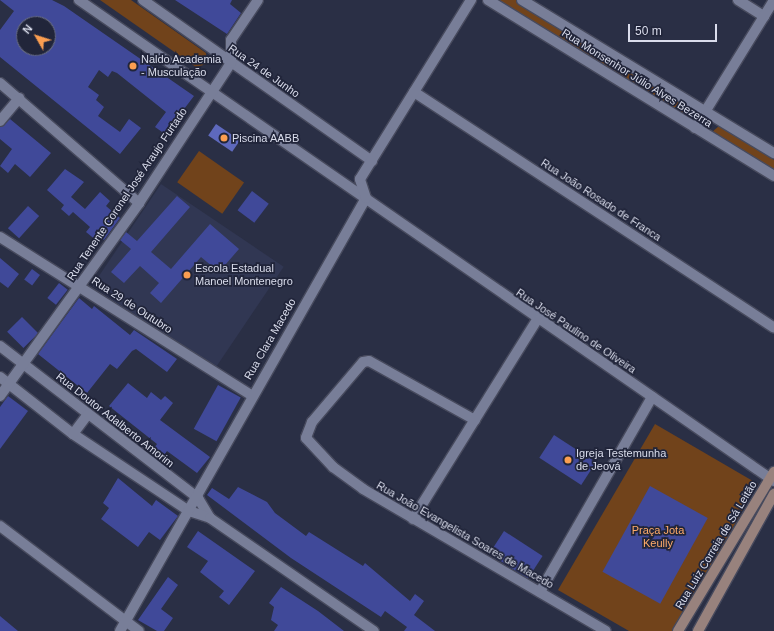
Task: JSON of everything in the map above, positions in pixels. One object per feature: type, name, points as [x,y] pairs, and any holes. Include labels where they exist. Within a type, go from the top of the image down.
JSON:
[{"type":"main road","name":"Rua Luiz Correia de Sá Leitão","points":[[678,631],[772,478]]},
{"type":"main road","points":[[698,631],[774,494]]},
{"type":"street","points":[[79,0],[366,198]]},
{"type":"street","name":"Rua 24 de Junho","points":[[143,0],[372,161]]},
{"type":"street","points":[[231,63],[231,40],[258,0]]},
{"type":"street","points":[[366,198],[360,179],[472,0]]},
{"type":"street","name":"Rua Monsenhor Júlio Alves Bezerra","points":[[488,0],[774,176]]},
{"type":"street","name":"Rua Monsenhor Júlio Alves Bezerra","points":[[522,0],[774,154]]},
{"type":"street","points":[[738,0],[764,16]]},
{"type":"street","points":[[695,128],[706,113],[774,0]]},
{"type":"street","name":"Rua Tenente Coronel José Araujo Furtado","points":[[0,396],[138,203],[231,63]]},
{"type":"street","points":[[0,83],[138,203]]},
{"type":"street","name":"Rua João Rosado de Franca","points":[[414,92],[774,328]]},
{"type":"street","points":[[0,121],[19,98]]},
{"type":"street","name":"Rua José Paulino de Oliveira","points":[[366,198],[537,320],[772,478]]},
{"type":"street","name":"Rua Clara Macedo","points":[[120,631],[198,498],[250,395],[366,198]]},
{"type":"street","name":"Rua 29 de Outubro","points":[[0,237],[80,286],[250,395]]},
{"type":"street","points":[[413,519],[537,320]]},
{"type":"street","name":"Rua Doutor Adalberto Amorim","points":[[0,346],[198,498],[210,518]]},
{"type":"street","name":"Rua João Evangelista Soares de Macedo","points":[[475,420],[369,361],[363,362],[307,432],[308,442],[333,467],[413,519],[606,631]]},
{"type":"street","name":"Rua Doutor Adalberto Amorim","points":[[0,377],[73,434],[189,512],[210,518],[374,631]]},
{"type":"street","points":[[540,592],[652,397]]},
{"type":"street","points":[[73,434],[88,414]]},
{"type":"street","points":[[0,526],[139,631]]},
{"type":"shaded area","name":"Escola Estadual Manoel Montenegro","points":[[161,184],[284,267],[215,369],[92,286]]},
{"type":"green space","points":[[100,0],[131,0],[206,53],[207,64],[196,67]]},
{"type":"green space","points":[[496,0],[516,0],[695,112],[694,116],[690,119]]},
{"type":"green space","points":[[719,126],[774,160],[774,172],[712,132]]},
{"type":"green space","points":[[199,151],[244,183],[222,214],[177,182]]},
{"type":"green space","name":"Praça Jota Keully","points":[[655,424],[758,484],[673,631],[629,631],[558,590]]},
{"type":"water","name":"Piscina AABB","points":[[216,124],[240,140],[232,152],[208,136]]},
{"type":"building","points":[[0,0],[52,0],[64,6],[194,96],[165,134],[155,127],[166,112],[117,73],[112,71],[108,77],[99,70],[88,87],[99,95],[96,100],[104,107],[98,116],[120,132],[129,119],[141,128],[120,154],[0,57],[0,30],[14,11]]},
{"type":"building","points":[[175,0],[232,0],[230,4],[241,13],[227,34]]},
{"type":"building","points":[[10,119],[51,153],[30,177],[15,164],[8,173],[0,166],[12,149],[0,139],[0,127]]},
{"type":"building","points":[[65,169],[84,182],[71,197],[85,209],[100,192],[110,201],[106,206],[120,218],[104,240],[100,237],[97,241],[86,232],[90,227],[73,212],[69,216],[61,209],[64,205],[47,190]]},
{"type":"building","points":[[252,191],[269,204],[254,223],[238,210]]},
{"type":"building","points":[[177,196],[190,207],[151,252],[171,269],[210,224],[239,249],[219,272],[201,257],[161,303],[150,293],[159,283],[140,266],[124,283],[111,272],[131,249],[120,240],[126,232],[137,241]]},
{"type":"building","points":[[28,206],[39,216],[19,238],[8,228]]},
{"type":"building","points":[[0,258],[19,274],[8,288],[0,282]]},
{"type":"building","points":[[32,269],[40,275],[32,285],[24,279]]},
{"type":"building","points":[[59,283],[68,290],[56,305],[47,298]]},
{"type":"building","points":[[79,298],[92,309],[94,306],[130,335],[134,330],[177,359],[167,372],[136,349],[132,351],[117,369],[110,364],[87,393],[38,354]]},
{"type":"building","points":[[22,317],[38,333],[23,348],[7,332]]},
{"type":"building","points":[[128,383],[147,398],[151,392],[161,400],[165,396],[173,403],[160,420],[210,457],[197,473],[167,451],[162,458],[153,450],[157,444],[109,406]]},
{"type":"building","points":[[218,385],[241,398],[216,441],[194,429]]},
{"type":"building","points":[[8,396],[28,411],[0,449],[0,407]]},
{"type":"building","name":"Igreja Testemunha de Jeová","points":[[554,435],[596,462],[581,485],[539,458]]},
{"type":"building","points":[[118,478],[152,506],[156,500],[178,516],[160,540],[149,532],[138,547],[101,519],[109,508],[103,503]]},
{"type":"building","points":[[650,486],[708,518],[660,604],[602,572]]},
{"type":"building","points":[[238,487],[267,502],[275,513],[306,536],[309,532],[363,566],[365,563],[410,601],[415,594],[424,601],[414,615],[435,631],[404,631],[407,627],[385,611],[381,617],[291,558],[207,495],[212,488],[229,499]]},
{"type":"building","points":[[198,531],[255,571],[229,605],[219,597],[224,591],[200,572],[208,561],[187,547]]},
{"type":"building","points":[[504,531],[543,556],[528,579],[489,554]]},
{"type":"building","points":[[168,577],[178,585],[161,609],[173,618],[164,631],[157,631],[138,620]]},
{"type":"building","points":[[281,587],[318,611],[344,631],[274,631],[278,625],[271,620],[274,607],[269,603]]},
{"type":"building","points":[[0,616],[18,631],[0,631]]},
{"type":"place","name":"Naldo Academia - Musculação","points":[[133,66]]},
{"type":"place","name":"Piscina AABB","points":[[224,138]]},
{"type":"place","name":"Escola Estadual Manoel Montenegro","points":[[187,275]]},
{"type":"place","name":"Igreja Testemunha de Jeová","points":[[568,460]]}]
